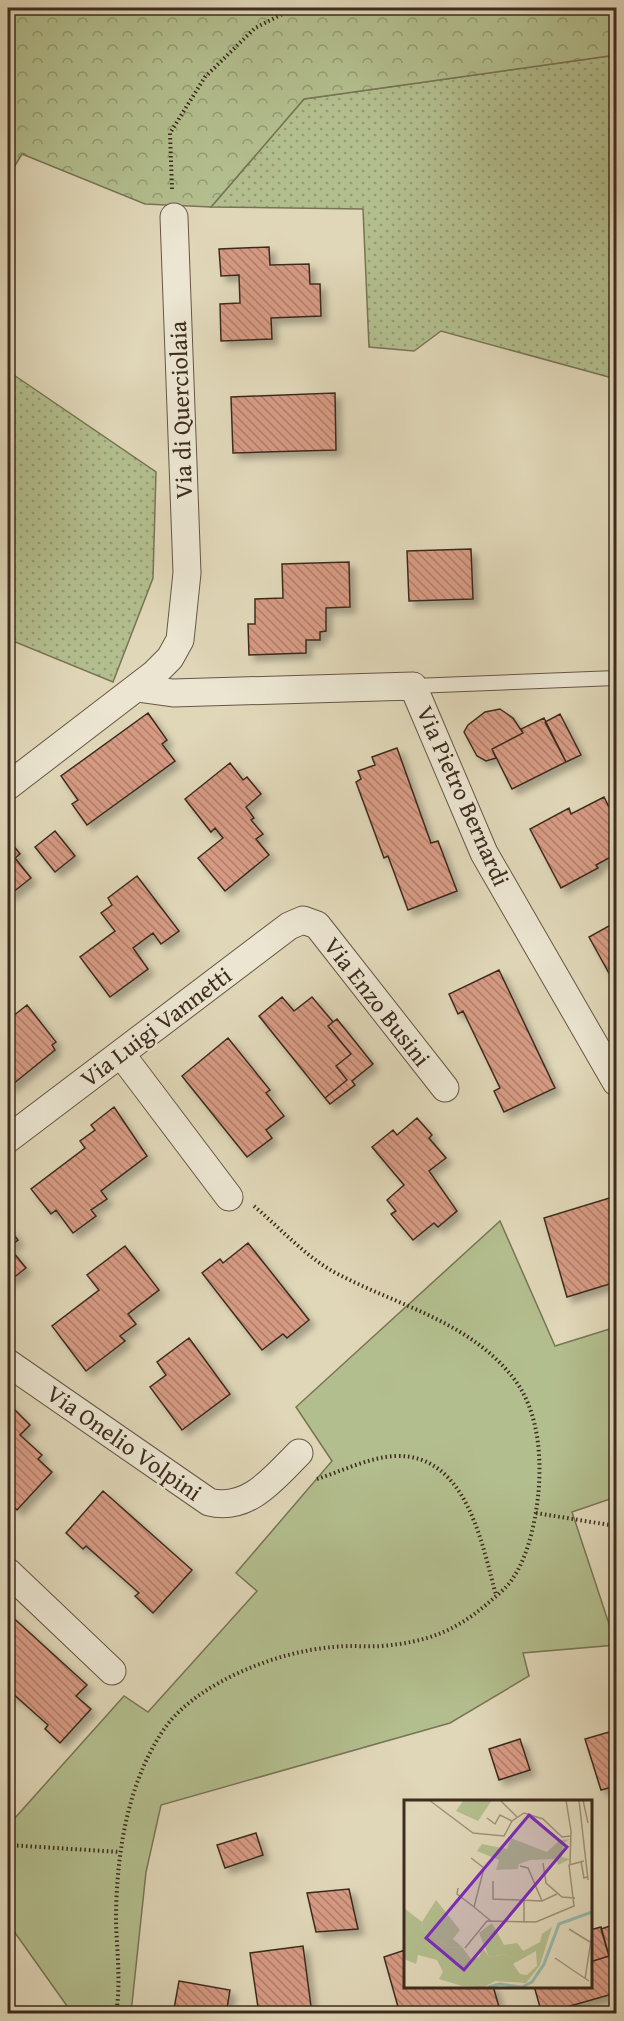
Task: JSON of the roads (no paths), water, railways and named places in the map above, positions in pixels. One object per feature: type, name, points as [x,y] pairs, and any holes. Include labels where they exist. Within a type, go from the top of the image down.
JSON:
[{"type":"street","name":"Via di Querciolaia","points":[[8,786],[165,664],[175,650],[182,630],[186,598],[174,217]]},
{"type":"street","name":"Via Pietro Bernardi","points":[[137,688],[173,693],[414,686],[484,853],[616,1082]]},
{"type":"street","name":"Via Luigi Vannetti","points":[[8,1139],[289,926],[307,920]]},
{"type":"street","name":"Via Enzo Busini","points":[[307,920],[317,925],[445,1088]]},
{"type":"street","points":[[121,1054],[229,1197]]},
{"type":"street","name":"Via Onelio Volpini","points":[[8,1363],[209,1503],[226,1506],[242,1502],[274,1478],[299,1453]]},
{"type":"street","points":[[8,1572],[112,1671]]},
{"type":"lane","points":[[414,686],[616,678]]}]
